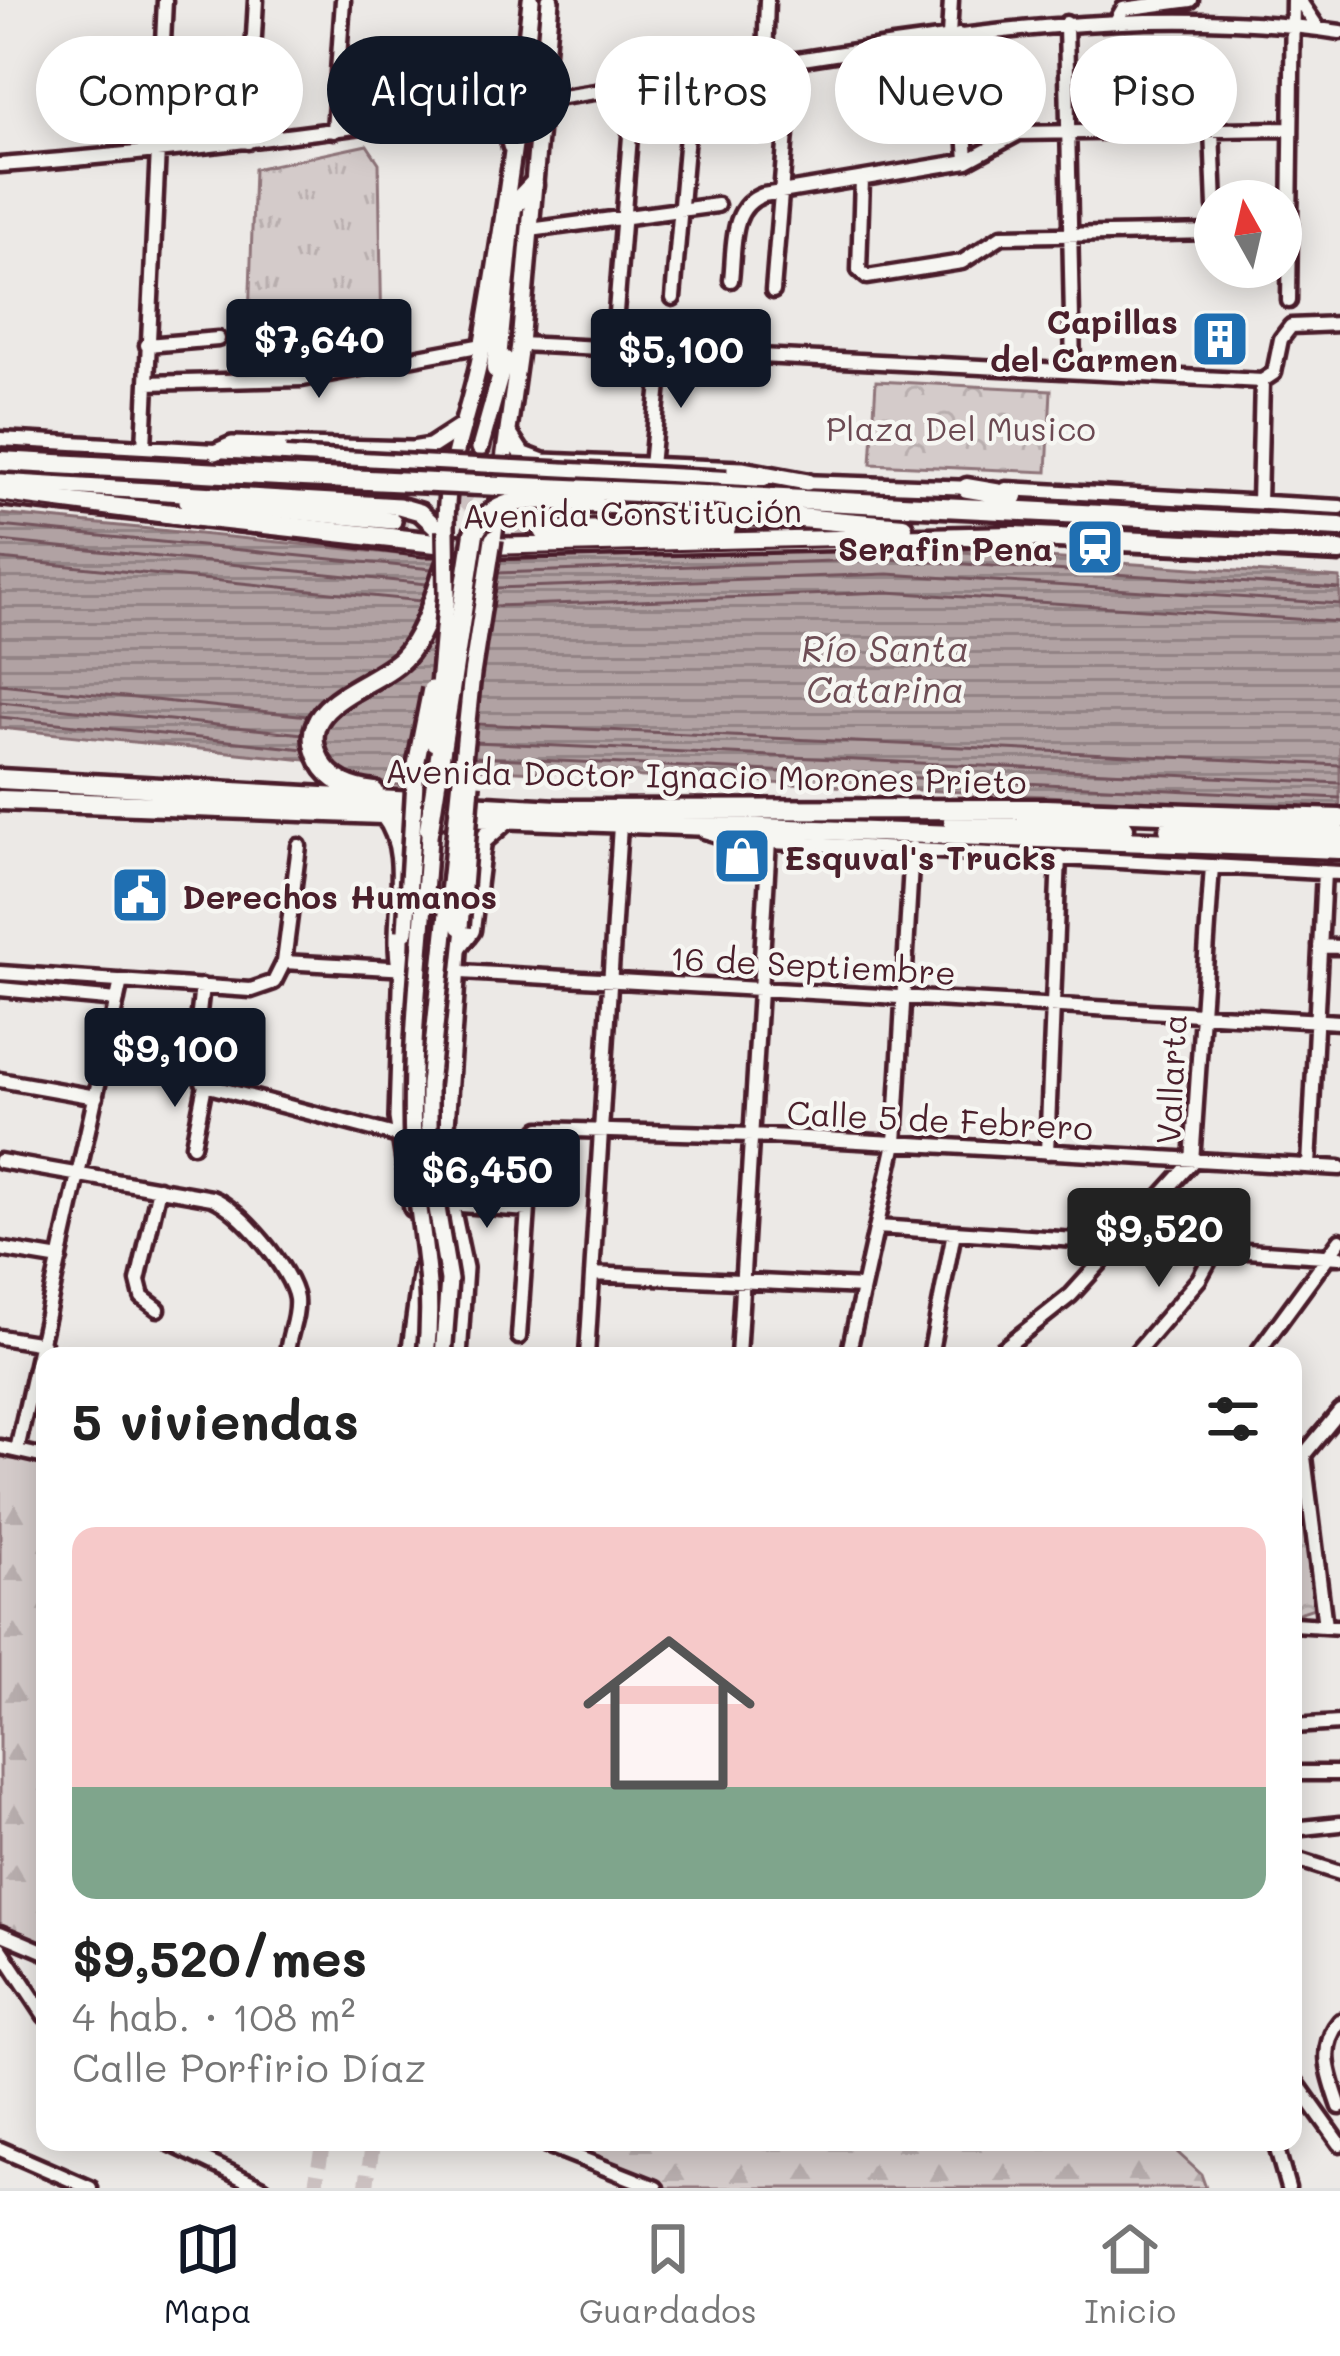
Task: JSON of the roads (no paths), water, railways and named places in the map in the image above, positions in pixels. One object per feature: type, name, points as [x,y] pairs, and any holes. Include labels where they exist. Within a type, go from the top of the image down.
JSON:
[{"type":"highway","points":[[496,369],[512,207],[533,185]]},
{"type":"highway","name":"Avenida Constitución","points":[[0,461],[280,476],[727,487],[830,502],[1340,527]]},
{"type":"highway","points":[[967,488],[1243,513],[1311,526]]},
{"type":"highway","name":"Avenida Constitución","points":[[0,495],[481,548],[1014,536],[1340,551]]},
{"type":"highway","points":[[429,829],[473,533],[490,512],[519,500],[776,509],[830,502]]},
{"type":"highway","points":[[651,506],[1014,536]]},
{"type":"highway","points":[[544,531],[727,530],[765,540]]},
{"type":"highway","points":[[446,559],[406,656],[319,717],[318,758],[334,778],[355,790],[387,794],[648,811]]},
{"type":"highway","name":"Avenida Doctor Ignacio Morones Prieto","points":[[0,779],[393,803],[648,811],[1221,813],[1340,818]]},
{"type":"highway","name":"Avenida Doctor Ignacio Morones Prieto","points":[[0,800],[1065,847],[1162,841],[1340,849]]},
{"type":"highway","points":[[871,812],[986,824],[1340,836]]},
{"type":"highway","points":[[385,815],[400,842],[397,933],[402,970]]},
{"type":"highway","points":[[459,937],[470,930],[481,842],[504,821]]},
{"type":"highway","points":[[1065,847],[1332,866]]},
{"type":"main road","points":[[527,36],[531,0]]},
{"type":"main road","points":[[546,36],[550,0]]},
{"type":"main road","points":[[427,1347],[431,1276],[415,1176],[412,1114],[443,652],[446,559],[442,530],[448,467],[466,423],[483,345],[511,144]]},
{"type":"main road","points":[[511,148],[512,144]]},
{"type":"main road","points":[[443,1347],[449,1280],[428,1126],[465,737],[520,344],[536,144]]},
{"type":"main road","points":[[480,448],[500,383],[516,273],[526,258]]},
{"type":"main road","points":[[216,452],[232,445],[430,447],[466,423]]},
{"type":"main road","points":[[508,433],[521,452],[536,460],[788,474],[807,482]]},
{"type":"main road","points":[[391,450],[416,474],[416,489],[396,513]]},
{"type":"main road","points":[[0,482],[420,512],[442,530]]},
{"type":"main road","points":[[411,1347],[421,1278],[420,1237],[399,1136],[402,970],[416,766],[443,652]]},
{"type":"main road","points":[[459,1347],[464,1283],[448,1204],[443,1144],[470,784],[465,737]]},
{"type":"main road","points":[[405,934],[459,937]]},
{"type":"main road","points":[[401,1004],[431,992],[446,1000],[454,1016]]},
{"type":"main road","points":[[421,1278],[442,1294],[464,1283]]},
{"type":"street","points":[[144,448],[166,0]]},
{"type":"street","points":[[254,36],[256,0]]},
{"type":"street","points":[[341,36],[343,0]]},
{"type":"street","points":[[766,36],[767,0]]},
{"type":"street","points":[[950,0],[954,36],[1115,21],[1290,24],[1340,32]]},
{"type":"street","points":[[1114,0],[1115,21]]},
{"type":"street","points":[[1115,21],[1123,9],[1191,0]]},
{"type":"street","points":[[1286,180],[1290,24],[1296,0]]},
{"type":"street","points":[[1296,0],[1318,28]]},
{"type":"street","points":[[1066,23],[1073,370]]},
{"type":"street","points":[[1237,129],[1288,129]]},
{"type":"street","points":[[731,280],[738,215],[747,201],[968,161],[1010,135],[1070,130]]},
{"type":"street","points":[[0,165],[232,144]]},
{"type":"street","points":[[613,350],[630,144]]},
{"type":"street","points":[[673,298],[686,144]]},
{"type":"street","points":[[773,290],[786,144]]},
{"type":"street","points":[[968,144],[968,161]]},
{"type":"street","points":[[1213,144],[1214,180]]},
{"type":"street","points":[[862,179],[857,255],[859,270],[867,278],[962,262],[1002,236],[1194,232]]},
{"type":"street","points":[[530,230],[717,205]]},
{"type":"street","points":[[1288,288],[1289,301]]},
{"type":"street","points":[[520,344],[1262,381],[1274,373],[1281,339],[1291,326],[1340,324]]},
{"type":"street","points":[[148,345],[218,339]]},
{"type":"street","points":[[147,383],[302,379],[483,345]]},
{"type":"street","points":[[651,466],[662,352]]},
{"type":"street","points":[[1259,502],[1262,381]]},
{"type":"street","points":[[0,439],[727,487],[807,482],[1340,507]]},
{"type":"street","points":[[588,1347],[620,825]]},
{"type":"street","points":[[697,829],[734,840],[912,848],[1065,847],[1212,866],[1332,866],[1340,873]]},
{"type":"street","points":[[738,1347],[769,841]]},
{"type":"street","points":[[0,973],[260,988],[274,982],[284,962],[299,846]]},
{"type":"street","points":[[1047,1152],[1051,1004],[1065,847]]},
{"type":"street","points":[[850,1347],[895,1143],[912,848]]},
{"type":"street","name":"Vallarta","points":[[1012,1347],[1124,1242],[1192,1162],[1212,866]]},
{"type":"street","points":[[1309,1166],[1320,946],[1332,866]]},
{"type":"street","points":[[1320,946],[1340,947]]},
{"type":"street","name":"16 de Septiembre","points":[[284,962],[1340,1022]]},
{"type":"street","points":[[43,1347],[122,981]]},
{"type":"street","points":[[202,986],[193,1066],[205,1085],[399,1136]]},
{"type":"street","points":[[0,989],[117,1000]]},
{"type":"street","points":[[0,1080],[97,1097]]},
{"type":"street","points":[[193,1144],[205,1085]]},
{"type":"street","name":"Calle 5 de Febrero","points":[[528,1210],[537,1130],[752,1135],[1340,1168]]},
{"type":"street","points":[[0,1161],[212,1198],[242,1216],[296,1296],[288,1347]]},
{"type":"street","points":[[158,1309],[142,1297],[138,1280],[159,1188]]},
{"type":"street","points":[[448,1204],[528,1210],[519,1337]]},
{"type":"street","points":[[877,1227],[1334,1257]]},
{"type":"street","points":[[932,1347],[954,1232]]},
{"type":"street","points":[[1262,1347],[1334,1257],[1340,1240]]},
{"type":"street","points":[[1141,1347],[1199,1279],[1216,1248]]},
{"type":"street","points":[[0,1249],[60,1259]]},
{"type":"street","points":[[592,1274],[863,1287]]},
{"type":"street","points":[[0,1337],[44,1344]]},
{"type":"street","points":[[17,1450],[36,1375]]},
{"type":"street","points":[[1302,1458],[1340,1411]]},
{"type":"street","points":[[0,1447],[36,1454]]},
{"type":"street","points":[[1302,1487],[1325,1626]]},
{"type":"street","points":[[1302,1625],[1340,1627]]},
{"type":"street","points":[[1302,1726],[1340,1724]]},
{"type":"street","points":[[1302,1773],[1340,1773]]},
{"type":"street","points":[[1302,1827],[1340,1824]]},
{"type":"street","points":[[1302,1861],[1340,1873]]},
{"type":"street","points":[[0,1933],[36,1948]]},
{"type":"street","points":[[0,1948],[36,2002]]},
{"type":"street","points":[[1340,2021],[1329,2036],[1326,2052],[1340,2107]]},
{"type":"street","points":[[1302,2091],[1340,2144]]},
{"type":"street","points":[[0,2150],[90,2188]]},
{"type":"street","points":[[185,2151],[263,2188]]},
{"type":"street","points":[[562,2151],[656,2188]]},
{"type":"street","points":[[1278,2151],[1288,2188]]},
{"type":"water","name":"Río Santa Catarina","points":[[0,514],[467,561],[888,547],[1340,578],[1340,810],[411,766],[408,787],[333,774],[325,762],[0,728]]},
{"type":"tunnel","points":[[496,394],[503,501],[516,524],[544,531]]},
{"type":"tunnel","points":[[393,521],[432,519],[456,508],[470,486],[480,448]]},
{"type":"tunnel","points":[[315,2188],[321,2151]]},
{"type":"tunnel","points":[[366,2188],[372,2151]]},
{"type":"railway","points":[[0,502],[423,557],[935,544],[1340,564]]},
{"type":"place","name":"Capillas del Carmen","points":[[1220,339]]},
{"type":"place","name":"Serafin Pena","points":[[1095,547]]},
{"type":"place","name":"Esquval's Trucks","points":[[742,856]]},
{"type":"place","name":"Derechos Humanos","points":[[140,895]]},
{"type":"park label","name":"Plaza Del Musico","points":[[961,427]]}]
